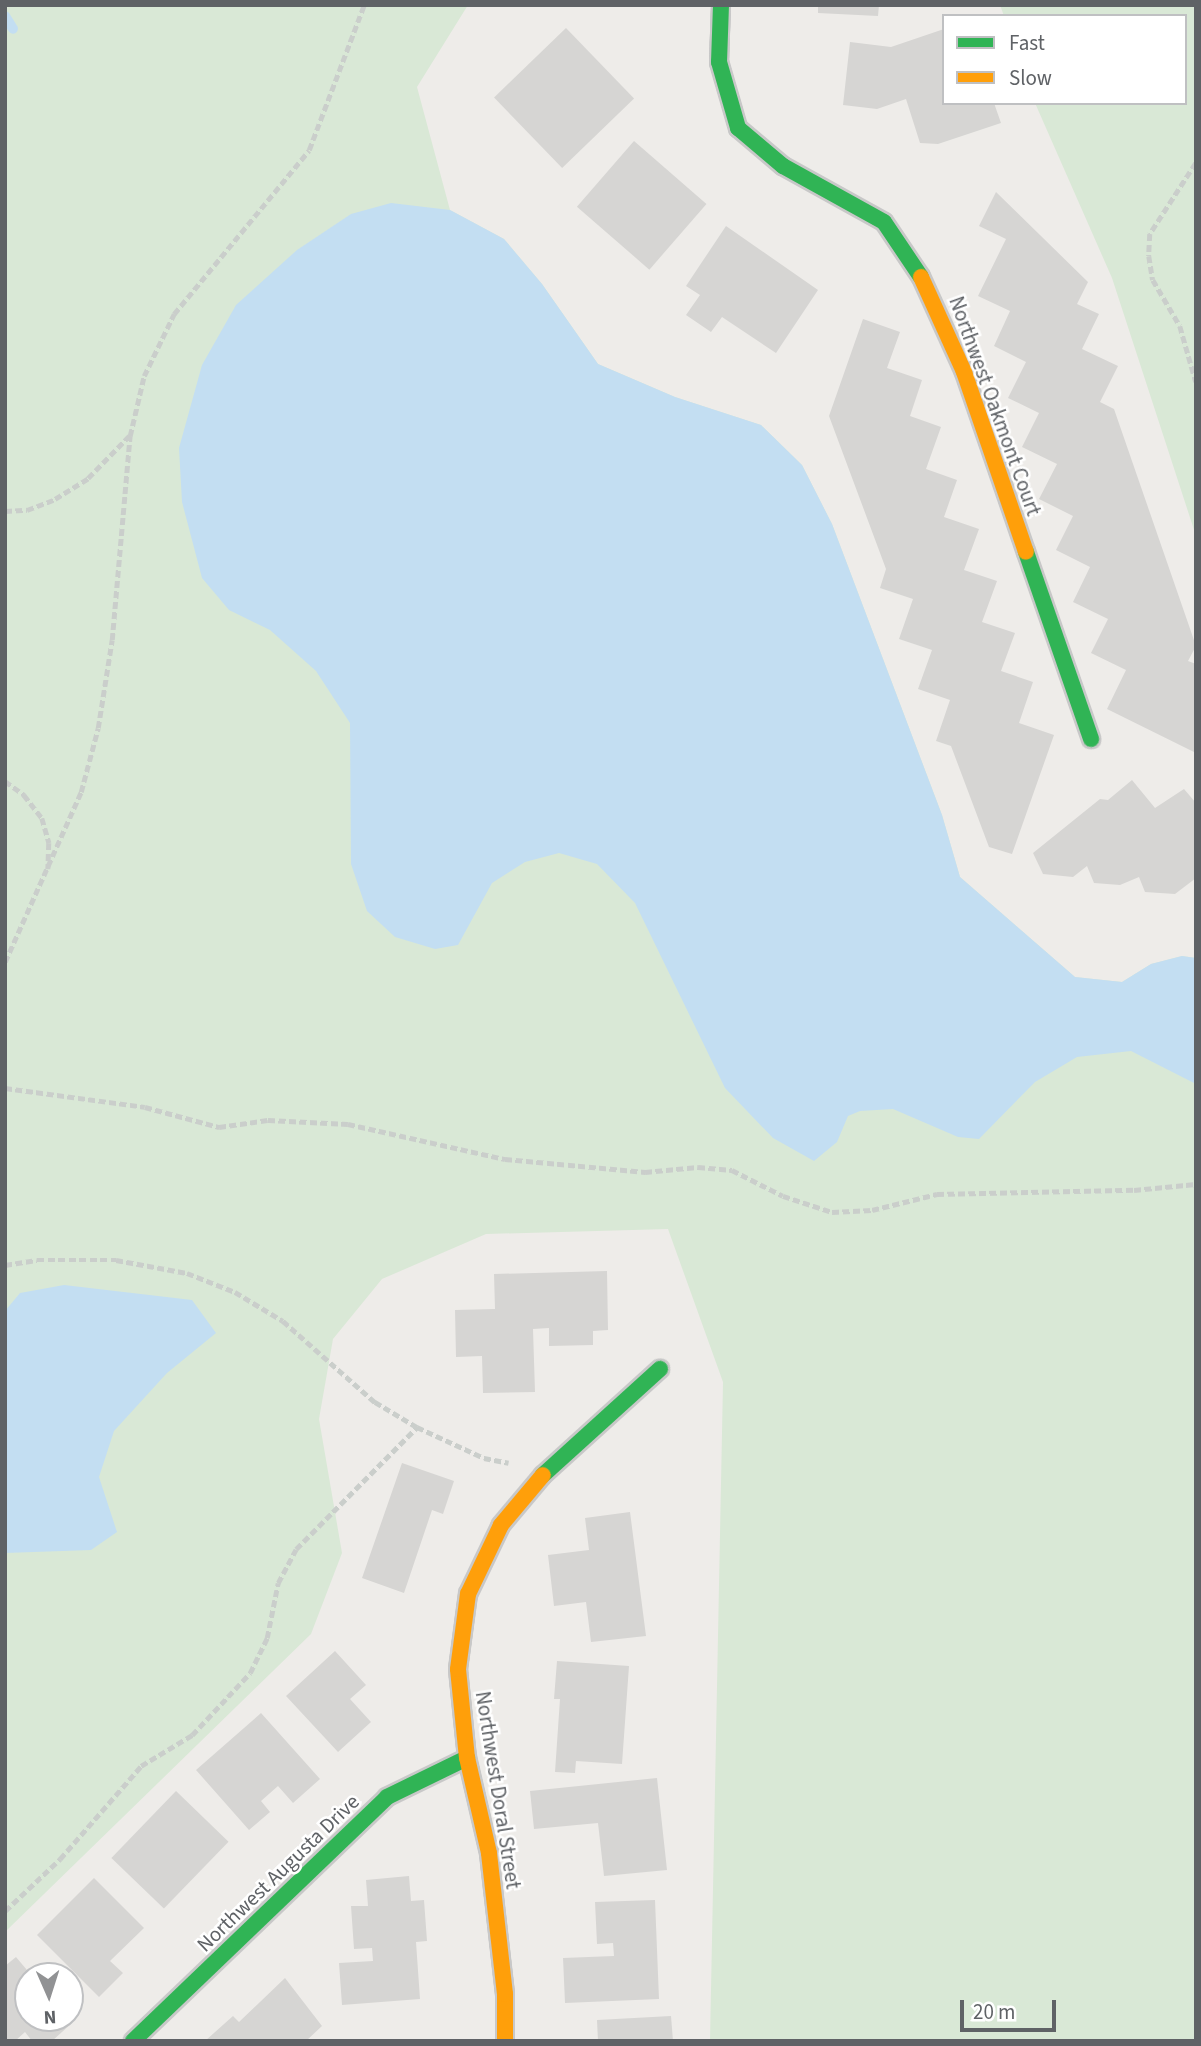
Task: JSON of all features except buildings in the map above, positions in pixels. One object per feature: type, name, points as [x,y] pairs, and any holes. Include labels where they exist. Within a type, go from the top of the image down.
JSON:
[{"type":"street","name":"Northwest Oakmont Court","points":[[721,5],[719,62],[738,128],[783,166],[884,222],[920,274],[964,372],[1091,739]]},
{"type":"street","name":"Northwest Doral Street","points":[[505,2041],[505,1994],[489,1853],[467,1758],[458,1669],[468,1594],[501,1525],[547,1471],[660,1369]]},
{"type":"street","name":"Northwest Augusta Drive","points":[[133,2041],[387,1797],[467,1758]]},
{"type":"path","points":[[5,962],[48,873],[81,792],[98,728],[112,640],[117,538],[130,436],[144,376],[174,314],[309,150],[364,5]]},
{"type":"path","points":[[1196,163],[1150,234],[1149,256],[1153,280],[1180,326],[1196,382]]},
{"type":"path","points":[[5,511],[27,509],[55,499],[88,478],[130,436]]},
{"type":"path","points":[[5,781],[24,795],[41,818],[49,843],[48,873]]},
{"type":"path","points":[[5,1088],[133,1105],[219,1127],[268,1120],[348,1124],[518,1160],[645,1172],[698,1167],[732,1170],[783,1196],[832,1212],[872,1210],[937,1194],[1094,1192],[1196,1184]]},
{"type":"path","points":[[5,1265],[37,1260],[116,1260],[187,1273],[235,1292],[283,1321],[375,1402],[417,1427],[484,1458],[547,1471]]},
{"type":"path","points":[[5,1911],[60,1859],[141,1766],[192,1735],[250,1673],[267,1638],[278,1583],[296,1549],[417,1427]]},
{"type":"green space","points":[[5,5],[468,5],[417,87],[450,210],[504,239],[542,284],[598,364],[675,397],[761,425],[802,465],[832,524],[942,815],[960,877],[1075,977],[1122,982],[1151,964],[1182,956],[1196,958],[1196,2041],[710,2041],[723,1382],[668,1229],[486,1234],[382,1279],[333,1339],[319,1419],[342,1553],[311,1634],[5,1932]]},
{"type":"green space","points":[[1000,5],[1196,5],[1196,536],[1112,278],[1036,105],[1187,105],[1187,14],[1003,14]]},
{"type":"water","points":[[391,203],[450,210],[504,239],[542,284],[598,364],[675,397],[761,425],[802,465],[832,524],[942,815],[960,877],[1075,977],[1122,982],[1151,964],[1182,956],[1196,958],[1196,1084],[1131,1051],[1077,1057],[1035,1082],[979,1139],[958,1137],[893,1109],[860,1111],[848,1116],[837,1142],[814,1161],[773,1138],[725,1088],[635,903],[597,864],[559,853],[525,862],[492,883],[458,945],[435,949],[395,937],[367,911],[351,864],[350,723],[316,671],[270,630],[229,610],[202,578],[182,502],[179,448],[202,365],[236,305],[297,250],[351,214]]},
{"type":"water","points":[[64,1285],[192,1300],[216,1333],[167,1373],[114,1431],[99,1477],[117,1532],[91,1550],[5,1553],[5,1311],[20,1293]]},
{"type":"waterway","points":[[5,16],[13,29]]},
{"type":"traffic: fast","points":[[721,5],[719,62],[738,128],[783,166],[884,222],[921,277]]},
{"type":"traffic: fast","points":[[1026,552],[1091,739]]},
{"type":"traffic: fast","points":[[543,1475],[660,1369]]},
{"type":"traffic: fast","points":[[133,2041],[387,1797],[467,1758]]},
{"type":"traffic: slow","points":[[921,277],[964,372],[1026,552]]},
{"type":"traffic: slow","points":[[505,2041],[505,1994],[489,1853],[467,1758],[458,1669],[468,1594],[501,1525],[543,1475]]}]
